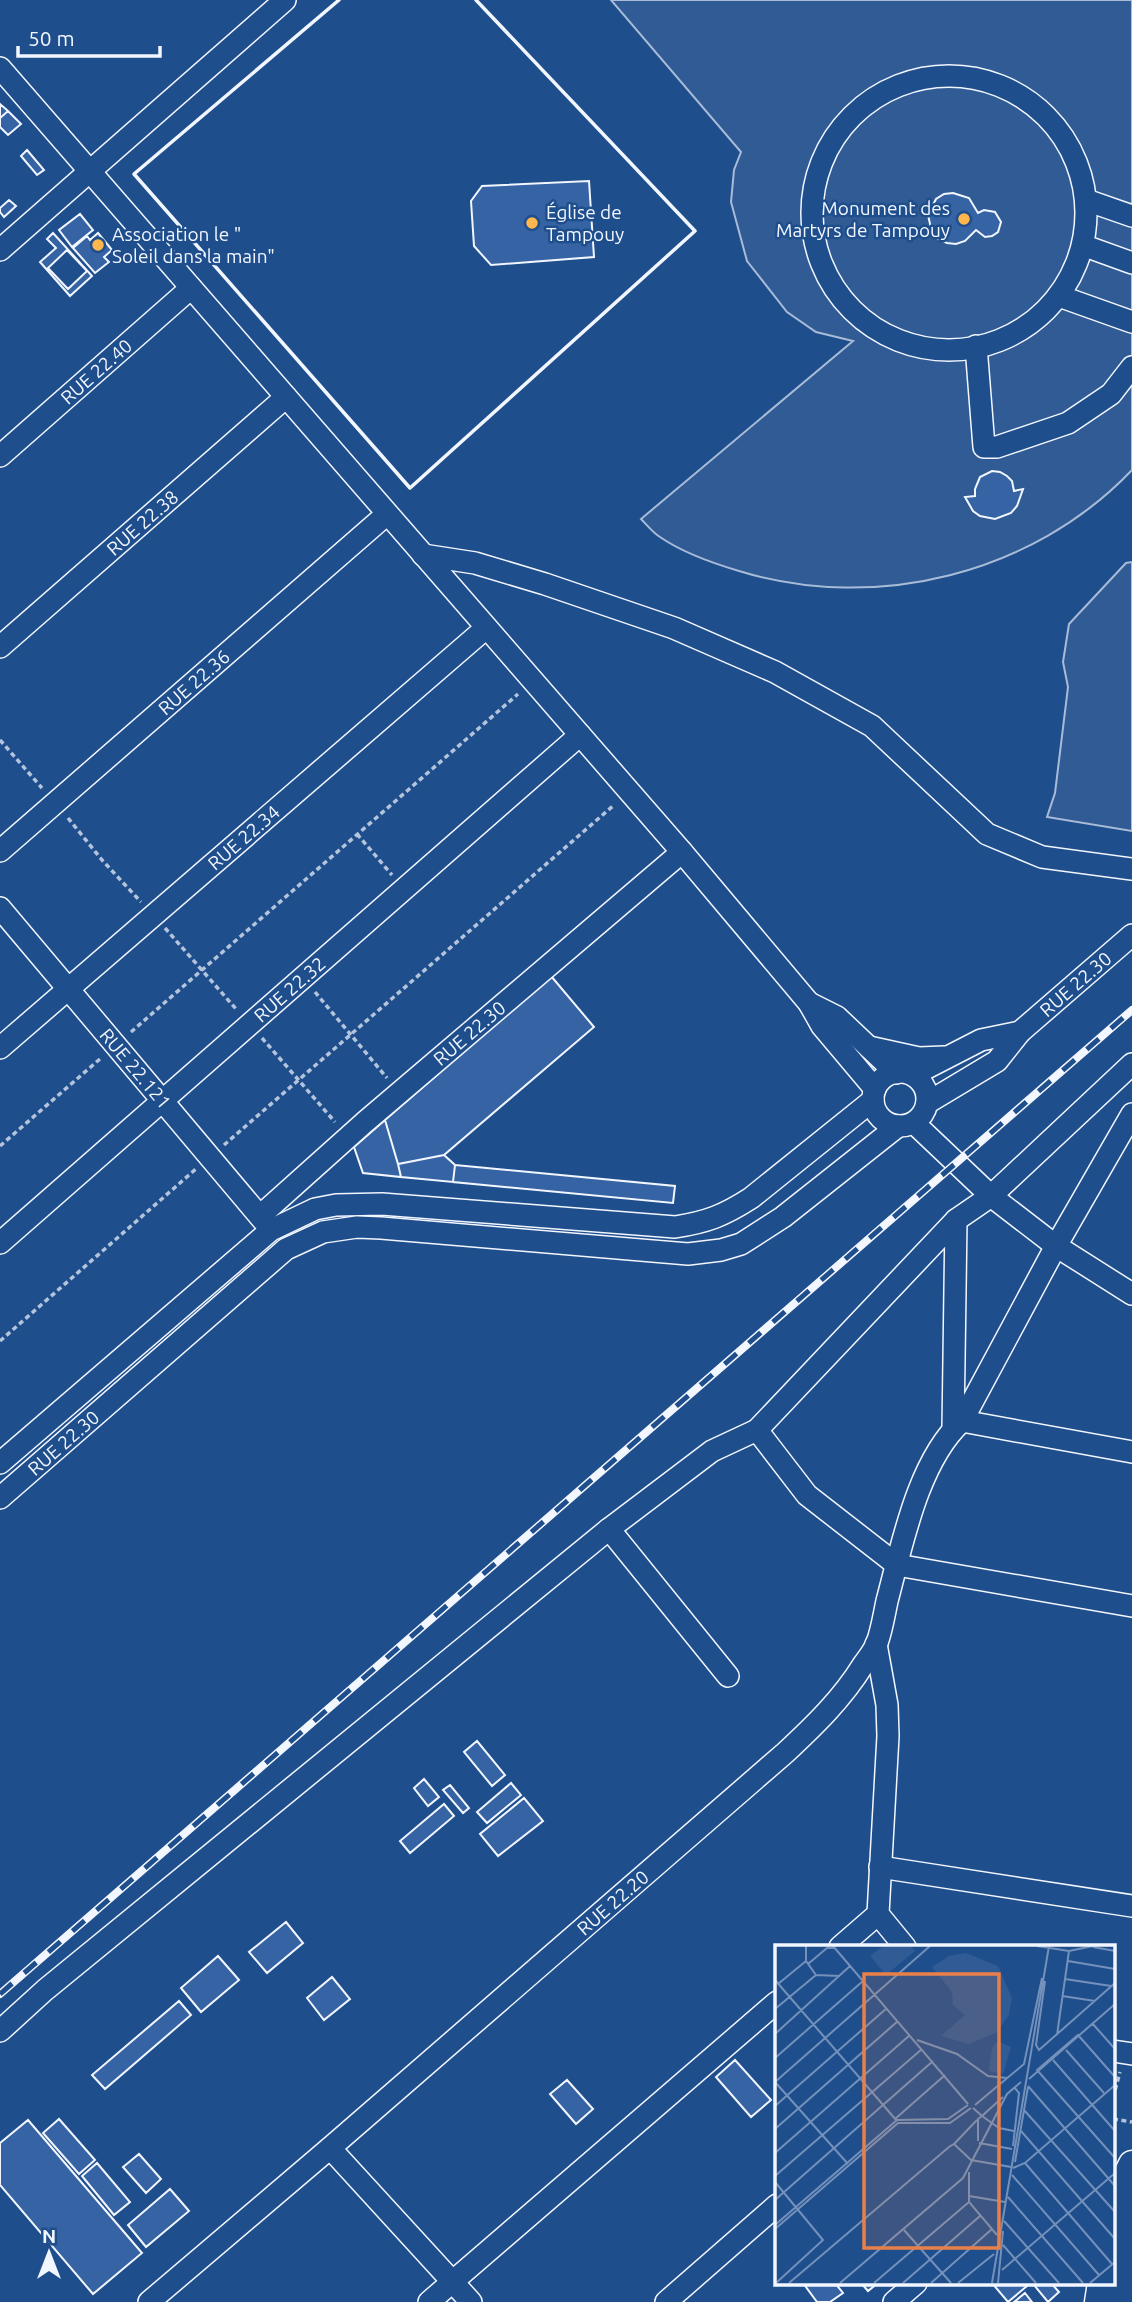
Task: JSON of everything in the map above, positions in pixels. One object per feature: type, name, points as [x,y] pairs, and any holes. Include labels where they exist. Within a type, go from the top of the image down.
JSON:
[{"type":"main road","points":[[1114,2218],[1132,2164]]},
{"type":"main road","points":[[1121,2193],[1122,2302]]},
{"type":"main road","points":[[1098,2302],[1101,2284]]},
{"type":"street","points":[[0,250],[285,0]]},
{"type":"street","points":[[0,68],[580,735],[809,1003],[822,1026],[874,1095],[878,1115],[883,1121],[906,1125],[1056,1246],[1132,1294]]},
{"type":"street","points":[[973,76],[1026,97],[1065,137],[1086,190],[1085,246],[1059,296],[1017,333],[963,350],[907,344],[863,322],[831,286],[813,242],[811,194],[830,142],[867,101],[918,78],[973,76]]},
{"type":"street","points":[[1086,201],[1132,216]]},
{"type":"street","points":[[1085,246],[1132,263]]},
{"type":"street","name":"RUE 22.40","points":[[0,456],[191,288]]},
{"type":"street","points":[[1059,296],[1132,322]]},
{"type":"street","points":[[976,346],[984,447],[998,447],[1068,424],[1111,394],[1132,367]]},
{"type":"street","name":"RUE 22.38","points":[[0,647],[286,397]]},
{"type":"street","name":"RUE 22.36","points":[[0,851],[387,514]]},
{"type":"street","points":[[423,555],[475,563],[545,584],[674,628],[775,672],[872,726],[987,834],[1042,857],[1132,869]]},
{"type":"street","name":"RUE 22.34","points":[[0,1048],[486,628]]},
{"type":"street","name":"RUE 22.32","points":[[0,1243],[580,735]]},
{"type":"street","name":"RUE 22.30","points":[[0,1463],[265,1223],[348,1137],[681,852]]},
{"type":"street","name":"RUE 22.121","points":[[0,908],[114,1046],[212,1156],[286,1249]]},
{"type":"street","name":"RUE 22.30","points":[[927,1102],[997,1060],[1020,1032],[1132,935]]},
{"type":"street","points":[[809,1003],[838,1017],[869,1047],[924,1086],[927,1102],[925,1111],[906,1125]]},
{"type":"street","points":[[265,1223],[315,1209],[357,1203],[675,1227],[705,1222],[751,1198],[874,1095],[883,1078],[904,1074],[949,1057],[981,1040],[1020,1032]]},
{"type":"street","points":[[869,1047],[919,1058],[949,1057]]},
{"type":"street","points":[[0,2031],[45,1990],[609,1529],[712,1451],[758,1430],[956,1220],[991,1196],[1132,1064]]},
{"type":"street","name":"RUE 22.20","points":[[149,2302],[330,2148],[829,1712],[851,1685],[876,1644],[897,1565],[929,1469],[958,1425],[1132,1114]]},
{"type":"street","name":"RUE 22.30","points":[[0,1498],[286,1249],[323,1232],[357,1227],[688,1254],[721,1250],[741,1244],[783,1217],[906,1125]]},
{"type":"street","points":[[956,1220],[958,1425],[1132,1452]]},
{"type":"street","points":[[758,1430],[807,1495],[897,1565],[1132,1606]]},
{"type":"street","points":[[609,1529],[728,1676]]},
{"type":"street","points":[[876,1644],[887,1705],[888,1735],[878,1914],[903,1945]]},
{"type":"street","points":[[880,1867],[1132,1906]]},
{"type":"street","points":[[842,1945],[878,1914]]},
{"type":"street","points":[[429,2302],[775,2003]]},
{"type":"street","points":[[330,2148],[471,2302]]},
{"type":"street","points":[[666,2302],[775,2207]]},
{"type":"street","points":[[894,2302],[915,2284]]},
{"type":"path","points":[[0,1146],[532,681]]},
{"type":"path","points":[[0,740],[102,860],[154,915],[348,1137]]},
{"type":"path","points":[[0,1341],[629,792]]},
{"type":"path","points":[[357,834],[404,889]]},
{"type":"path","points":[[303,977],[399,1093]]},
{"type":"path","points":[[1114,2094],[1123,2053]]},
{"type":"path","points":[[1114,2119],[1132,2122]]},
{"type":"shaded area","points":[[611,0],[1132,0],[1132,470],[1092,506],[1048,536],[1000,559],[950,575],[897,585],[844,588],[791,583],[708,561],[678,548],[655,533],[641,519],[853,341],[816,332],[787,312],[747,261],[731,202],[734,170],[741,152]]},
{"type":"shaded area","points":[[1132,562],[1132,831],[1047,817],[1055,793],[1068,687],[1063,662],[1069,624],[1126,563]]},
{"type":"building","points":[[0,104],[8,111],[0,118]]},
{"type":"building","points":[[8,111],[21,124],[8,135],[0,127],[0,118]]},
{"type":"building","points":[[27,150],[44,170],[37,175],[21,156]]},
{"type":"building","name":"Église de Tampouy","points":[[589,181],[594,257],[491,265],[474,246],[471,201],[482,186]]},
{"type":"building","name":"Monument des Martyrs de Tampouy","points":[[953,193],[969,198],[978,213],[984,210],[995,212],[1001,222],[998,232],[985,237],[976,230],[965,241],[956,244],[938,239],[932,233],[928,215],[936,199]]},
{"type":"building","points":[[9,200],[16,206],[4,217],[0,208]]},
{"type":"building","points":[[80,214],[93,230],[72,247],[59,230]]},
{"type":"building","points":[[53,233],[92,276],[70,296],[40,262],[56,248],[47,239]],"holes":[[[67,250],[87,271],[68,289],[48,268]]]},
{"type":"building","points":[[98,233],[112,250],[104,257],[109,262],[95,273],[73,248],[87,236],[90,240]]},
{"type":"building","points":[[992,471],[1007,476],[1012,481],[1014,491],[1023,489],[1017,506],[1011,513],[995,519],[980,516],[973,511],[965,497],[975,496],[980,477]]},
{"type":"building","points":[[551,976],[594,1027],[444,1155],[398,1164],[385,1120]]},
{"type":"building","points":[[385,1120],[401,1177],[363,1173],[354,1147]]},
{"type":"building","points":[[444,1155],[455,1165],[453,1182],[401,1177],[398,1164]]},
{"type":"building","points":[[455,1165],[675,1186],[673,1203],[453,1182]]},
{"type":"building","points":[[477,1741],[505,1775],[492,1786],[464,1752]]},
{"type":"building","points":[[424,1779],[439,1797],[428,1806],[414,1788]]},
{"type":"building","points":[[511,1783],[521,1795],[487,1823],[477,1812]]},
{"type":"building","points":[[450,1785],[469,1808],[463,1813],[443,1790]]},
{"type":"building","points":[[524,1798],[543,1821],[498,1856],[480,1834]]},
{"type":"building","points":[[444,1804],[454,1816],[410,1853],[400,1841]]},
{"type":"building","points":[[286,1922],[303,1943],[267,1973],[249,1952]]},
{"type":"building","points":[[218,1956],[239,1980],[201,2012],[181,1988]]},
{"type":"building","points":[[332,1977],[350,1999],[324,2020],[307,1998]]},
{"type":"building","points":[[179,2001],[191,2015],[105,2089],[92,2075]]},
{"type":"building","points":[[735,2060],[771,2100],[751,2117],[716,2077]]},
{"type":"building","points":[[567,2080],[593,2109],[576,2124],[550,2094]]},
{"type":"building","points":[[59,2119],[95,2160],[79,2174],[43,2133]]},
{"type":"building","points":[[28,2120],[142,2253],[93,2294],[0,2185],[0,2143]]},
{"type":"building","points":[[139,2154],[161,2179],[146,2193],[123,2167]]},
{"type":"building","points":[[97,2163],[130,2202],[114,2215],[82,2176]]},
{"type":"building","points":[[170,2189],[189,2211],[146,2247],[128,2225]]},
{"type":"building","points":[[804,2284],[836,2284],[843,2293],[830,2302],[817,2302]]},
{"type":"building","points":[[862,2284],[877,2284],[868,2291]]},
{"type":"building","points":[[993,2284],[1027,2286],[1008,2302]]},
{"type":"building","points":[[1052,2284],[1059,2292],[1048,2302],[1034,2285]]},
{"type":"building","points":[[1025,2293],[1032,2302],[1014,2302]]},
{"type":"railway","points":[[0,1994],[1132,1010]]},
{"type":"wall","points":[[339,0],[134,174],[410,488],[695,231],[476,0]]},
{"type":"place","name":"Monument des Martyrs de Tampouy","points":[[964,219]]},
{"type":"place","name":"Église de Tampouy","points":[[532,223]]},
{"type":"place","name":"Association le \" Soleil dans la main\"","points":[[98,245]]}]
